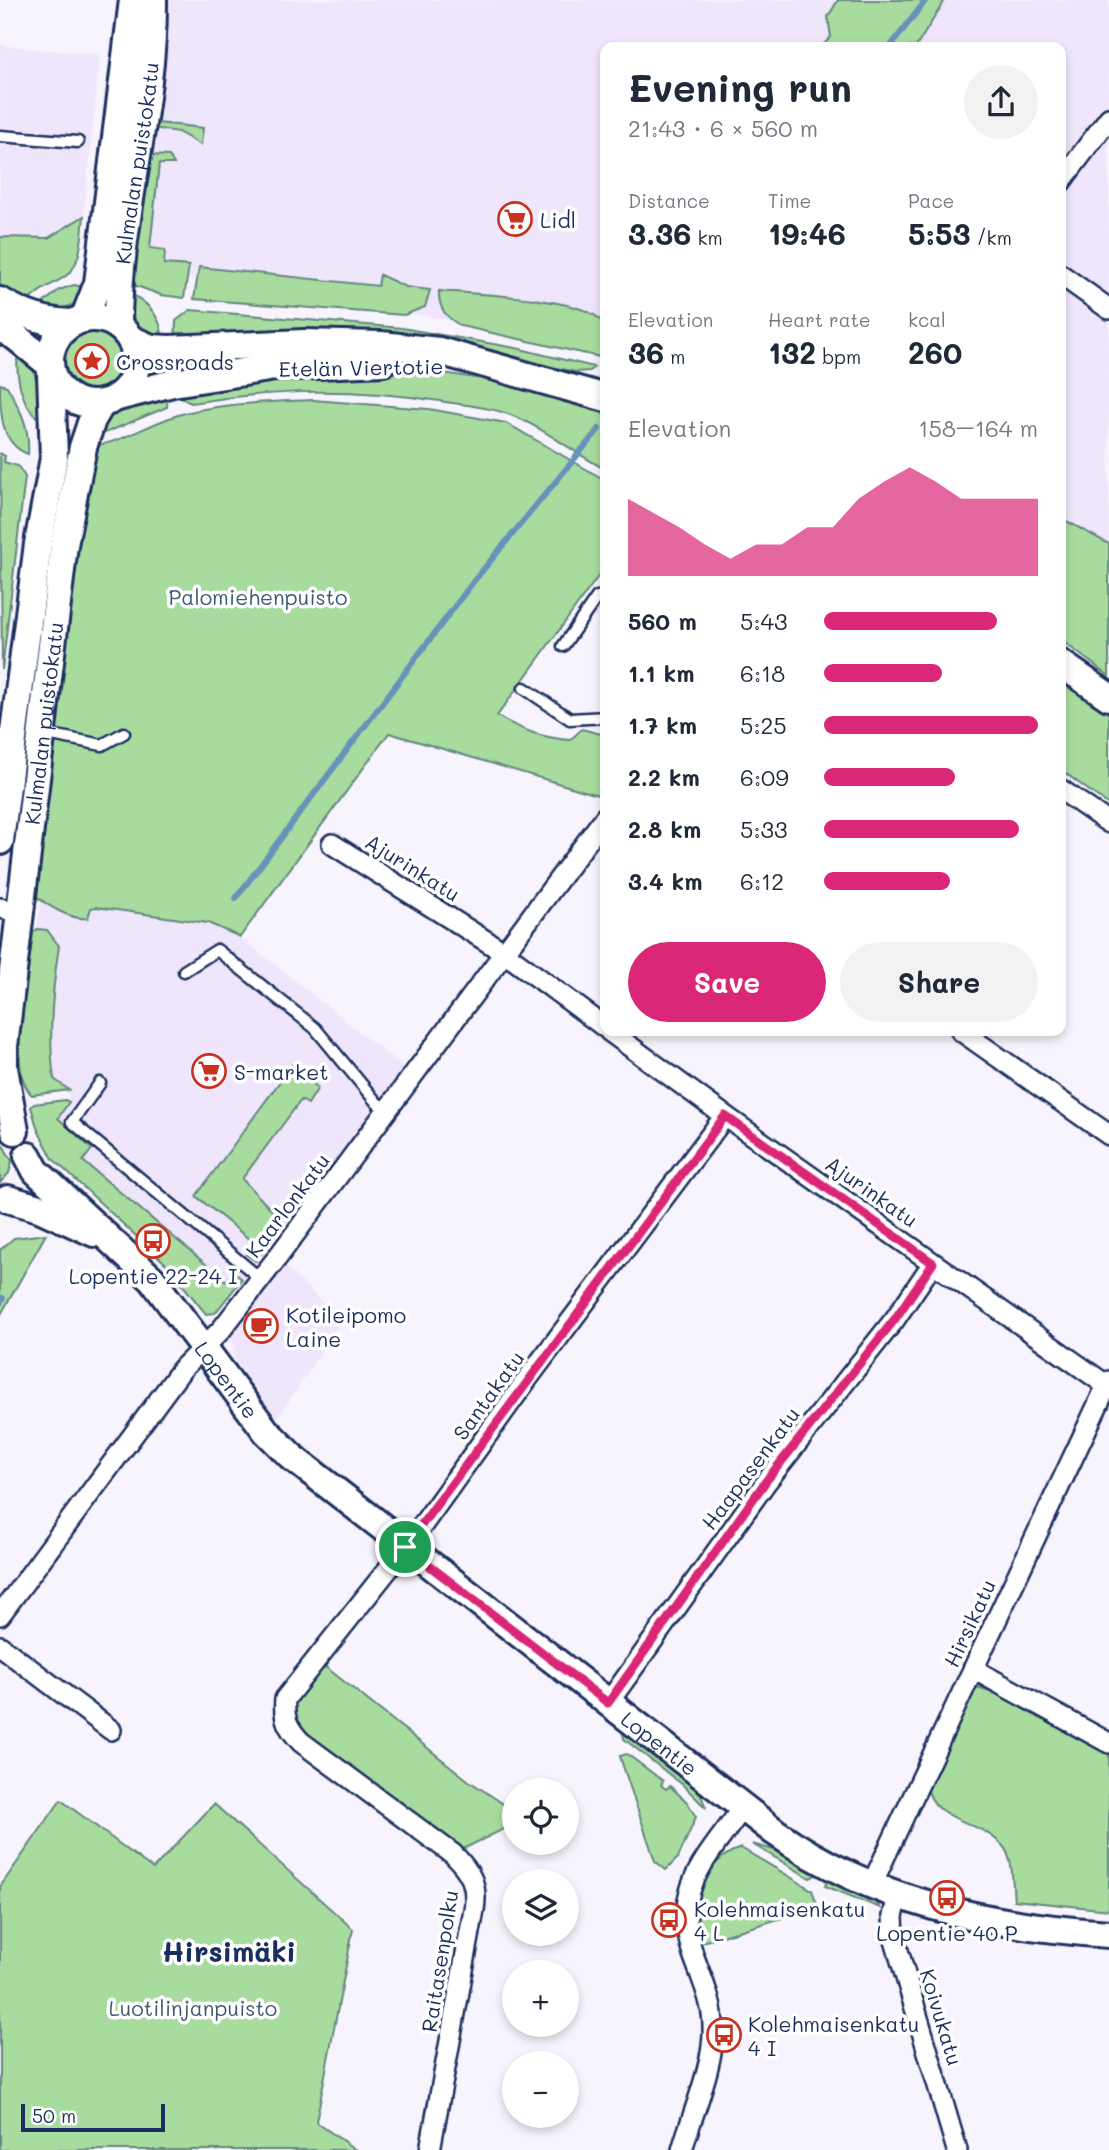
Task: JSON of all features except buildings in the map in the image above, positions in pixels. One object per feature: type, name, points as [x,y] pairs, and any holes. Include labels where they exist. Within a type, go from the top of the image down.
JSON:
[{"type":"street","name":"Kulmalan puistokatu","points":[[79,321],[98,283],[134,0]]},
{"type":"street","name":"Kulmalan puistokatu","points":[[124,332],[120,274],[150,63],[153,0]]},
{"type":"street","points":[[1066,175],[1109,118]]},
{"type":"street","points":[[1066,278],[1109,309]]},
{"type":"street","points":[[0,301],[26,315],[51,323],[99,318],[124,332],[135,351],[134,374],[110,400],[82,402],[70,397],[56,384],[50,369],[16,337],[0,328]]},
{"type":"street","points":[[50,369],[55,340],[79,321]]},
{"type":"street","name":"Etelän Viertotie","points":[[124,332],[150,348],[304,343],[382,345],[439,352],[600,396]]},
{"type":"street","name":"Etelän Viertotie","points":[[110,400],[173,383],[322,363],[481,365]]},
{"type":"street","name":"Kulmalan puistokatu","points":[[28,1156],[24,1142],[7,1127],[4,1046],[10,910],[27,731],[38,544],[54,458],[50,369]]},
{"type":"street","name":"Kulmalan puistokatu","points":[[0,841],[27,731],[83,447],[92,420],[110,400]]},
{"type":"street","points":[[1066,667],[1109,697]]},
{"type":"street","points":[[1066,793],[1109,824]]},
{"type":"street","name":"Kaarlonkatu","points":[[0,1615],[182,1369],[204,1348],[261,1279],[502,951],[600,824]]},
{"type":"street","name":"Ajurinkatu","points":[[332,844],[502,951],[600,1024]]},
{"type":"street","name":"Ajurinkatu","points":[[616,1036],[725,1116],[1108,1384]]},
{"type":"street","points":[[968,1036],[1109,1135]]},
{"type":"street","name":"Santakatu","points":[[285,1699],[405,1547],[725,1116]]},
{"type":"street","points":[[2,1201],[24,1179],[28,1156]]},
{"type":"street","name":"Lopentie","points":[[28,1156],[36,1171],[152,1279],[266,1431],[292,1457],[405,1547],[801,1850],[898,1897],[1001,1922],[1109,1934]]},
{"type":"street","name":"Lopentie","points":[[2,1201],[39,1208],[109,1240]]},
{"type":"street","name":"Haapasenkatu","points":[[608,1703],[766,1481],[895,1319],[933,1263]]},
{"type":"street","name":"Hirsikatu","points":[[871,1886],[1108,1384]]},
{"type":"street","points":[[0,1646],[111,1730]]},
{"type":"street","points":[[973,1669],[1109,1743]]},
{"type":"street","name":"Raitasenpolku","points":[[285,1699],[286,1722],[301,1742],[453,1854],[473,1878],[477,1892],[430,2150]]},
{"type":"street","points":[[682,2150],[713,2041],[711,2007],[685,1920],[686,1898],[704,1858],[743,1807]]},
{"type":"street","name":"Koivukatu","points":[[898,1897],[894,1937],[957,2150]]},
{"type":"lane","points":[[0,136],[78,142]]},
{"type":"lane","points":[[563,646],[597,597],[600,597]]},
{"type":"lane","points":[[524,688],[570,719],[600,717]]},
{"type":"lane","points":[[27,731],[102,745],[124,733]]},
{"type":"lane","points":[[184,971],[217,950],[314,1028],[377,1102],[387,1109]]},
{"type":"lane","points":[[100,1083],[72,1122],[261,1279]]},
{"type":"shaded area","points":[[167,0],[1109,0],[1109,544],[1066,521],[1066,42],[600,42],[600,343],[144,272]]},
{"type":"shaded area","points":[[0,45],[100,55],[84,216],[48,238],[0,237]]},
{"type":"shaded area","points":[[41,901],[51,905],[96,907],[208,923],[240,937],[400,1064],[411,1077],[278,1258],[341,1322],[277,1419],[250,1384],[234,1358],[233,1343],[221,1330],[253,1288],[234,1272],[226,1282],[83,1161],[92,1149],[58,1118],[69,1101],[69,1090],[54,1079],[51,1053],[53,984],[59,946],[41,929],[37,929]]},
{"type":"green space","points":[[159,0],[167,0],[158,123],[203,128],[201,145],[178,132],[153,128]]},
{"type":"green space","points":[[838,0],[945,0],[919,42],[826,42],[831,37],[828,17]]},
{"type":"green space","points":[[149,155],[169,156],[174,164],[159,164],[150,248],[165,250],[164,264],[189,266],[184,298],[161,295],[126,282]]},
{"type":"green space","points":[[84,216],[78,258],[68,274],[30,299],[25,306],[0,293],[0,237],[48,238]]},
{"type":"green space","points":[[199,267],[378,286],[380,275],[406,287],[430,290],[425,307],[404,315],[194,299]]},
{"type":"green space","points":[[74,285],[89,288],[72,305],[60,309],[35,310],[59,290]]},
{"type":"green space","points":[[439,291],[526,298],[591,313],[600,320],[600,357],[461,326],[444,312]]},
{"type":"green space","points":[[131,294],[154,312],[162,332],[162,340],[146,333],[136,324]]},
{"type":"green space","points":[[190,310],[402,328],[516,348],[594,367],[590,371],[576,372],[456,347],[175,343],[176,321]]},
{"type":"green space","points":[[85,330],[97,330],[113,339],[120,349],[120,373],[113,383],[97,392],[85,392],[74,387],[65,378],[60,367],[60,355],[65,344],[74,335]]},
{"type":"green space","points":[[18,347],[33,368],[47,424],[31,410],[21,391],[17,369]]},
{"type":"green space","points":[[385,368],[497,382],[552,394],[600,409],[600,466],[521,419],[483,407],[346,392],[255,395],[191,403],[181,398],[180,389]]},
{"type":"green space","points":[[0,384],[7,386],[23,418],[28,454],[19,449],[7,434],[1,415]]},
{"type":"green space","points":[[168,393],[167,407],[105,433],[95,434],[112,415]]},
{"type":"green space","name":"Palomiehenpuisto","points":[[313,400],[429,409],[506,423],[600,477],[600,574],[497,716],[523,729],[550,737],[570,740],[582,729],[600,734],[600,793],[598,795],[389,733],[240,937],[208,923],[96,907],[91,908],[88,918],[74,917],[59,911],[33,893],[45,753],[91,446],[113,441],[178,415],[245,404]]},
{"type":"green space","points":[[0,453],[5,456],[4,462],[18,466],[25,477],[2,670]]},
{"type":"green space","points":[[1066,521],[1109,544],[1109,676],[1066,644]]},
{"type":"green space","points":[[1066,684],[1109,714],[1109,805],[1066,774]]},
{"type":"green space","points":[[37,929],[47,930],[59,946],[52,1012],[52,1062],[54,1079],[69,1090],[32,1095],[24,1083],[19,1042],[33,933]]},
{"type":"green space","points":[[292,1065],[318,1088],[308,1104],[301,1100],[242,1179],[283,1222],[256,1261],[247,1255],[255,1244],[196,1196]]},
{"type":"green space","points":[[65,1100],[69,1102],[58,1118],[92,1149],[83,1161],[226,1281],[234,1272],[242,1279],[215,1313],[206,1314],[165,1263],[53,1159],[38,1130],[31,1107],[34,1104]]},
{"type":"green space","points":[[0,1140],[12,1161],[9,1173],[0,1183]]},
{"type":"green space","points":[[46,1234],[0,1316],[0,1250],[14,1238]]},
{"type":"green space","points":[[322,1664],[469,1781],[502,1803],[502,1830],[459,1851],[304,1736],[295,1725],[292,1707]]},
{"type":"green space","points":[[977,1687],[997,1693],[1109,1754],[1109,1910],[1014,1900],[1011,1865],[1003,1846],[981,1830],[946,1813],[930,1796],[926,1783],[964,1695]]},
{"type":"green space","points":[[622,1728],[698,1787],[706,1808],[683,1785],[624,1739]]},
{"type":"green space","points":[[627,1754],[663,1781],[661,1785],[666,1789],[670,1786],[687,1802],[696,1817],[678,1858],[666,1870],[655,1861],[621,1760],[620,1756]]},
{"type":"green space","name":"Luotilinjanpuisto","points":[[61,1800],[153,1869],[214,1804],[353,1929],[316,2122],[356,2150],[0,2150],[0,1887]]},
{"type":"green space","points":[[752,1844],[781,1852],[815,1873],[814,1876],[810,1878]]},
{"type":"green space","points":[[741,1848],[812,1890],[818,1907],[699,1943],[697,1915],[702,1887],[716,1863]]},
{"type":"green space","points":[[828,1879],[874,1899],[880,1908],[825,1886]]},
{"type":"waterway","points":[[894,42],[926,0]]},
{"type":"waterway","points":[[236,898],[473,582],[599,429]]},
{"type":"waterway","points":[[0,1303],[3,1298]]},
{"type":"place","name":"Lidl","points":[[515,219]]},
{"type":"place","name":"Crossroads","points":[[92,361]]},
{"type":"place","name":"S-market","points":[[209,1071]]},
{"type":"place","name":"Lopentie 22-24 I","points":[[153,1241]]},
{"type":"place","name":"Kotileipomo Laine","points":[[261,1326]]},
{"type":"place","name":"Lopentie 40 P","points":[[947,1898]]},
{"type":"place","name":"Kolehmaisenkatu 4 L","points":[[669,1920]]},
{"type":"place","name":"Kolehmaisenkatu 4 I","points":[[724,2035]]},
{"type":"district","name":"Hirsimäki","points":[[229,1951]]},
{"type":"route","points":[[725,1116],[933,1263],[895,1319],[766,1481],[608,1703],[405,1547],[659,1201],[725,1116]]}]
